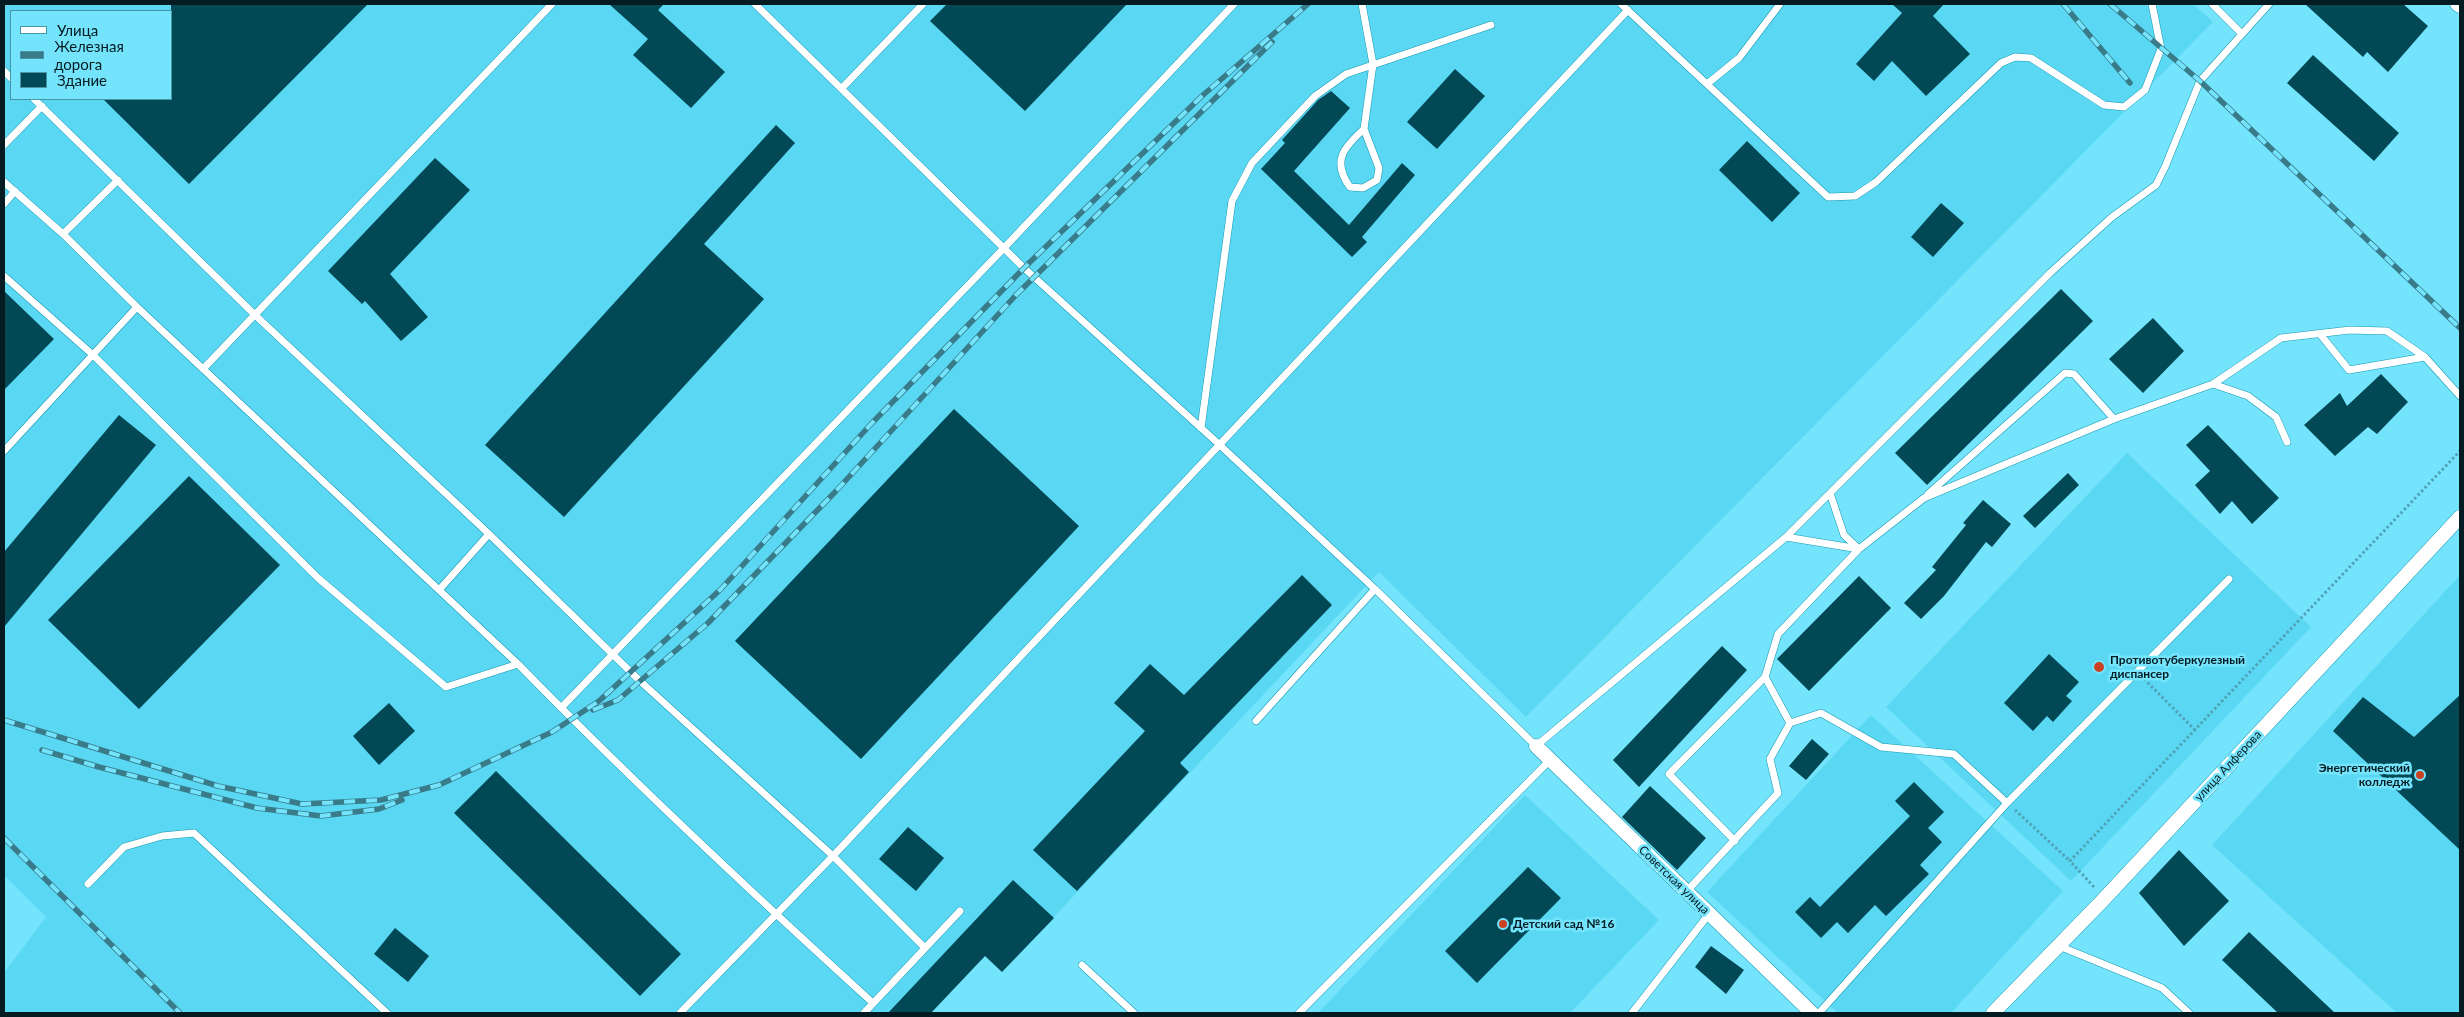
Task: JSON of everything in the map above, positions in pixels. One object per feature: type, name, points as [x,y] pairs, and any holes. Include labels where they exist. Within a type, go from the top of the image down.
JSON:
[{"type":"street","name":"улица Алферова","points":[[1994,1013],[2460,517]]},
{"type":"street","name":"Советская улица","points":[[1536,746],[1812,1013]]},
{"type":"lane","points":[[203,369],[552,4]]},
{"type":"lane","points":[[755,4],[1035,278],[1375,589],[1536,746],[1786,537],[2050,273],[2112,217],[2156,185],[2166,167],[2200,81],[2269,4]]},
{"type":"lane","points":[[842,88],[923,4]]},
{"type":"lane","points":[[561,708],[1004,248],[1234,4]]},
{"type":"lane","points":[[1362,4],[1373,64],[1364,129],[1379,168],[1377,180],[1363,188],[1350,187],[1342,176],[1340,160],[1346,146],[1364,129]]},
{"type":"lane","points":[[1621,4],[1828,197],[1855,196],[1876,182],[2001,63],[2014,57],[2031,58],[2104,105],[2124,107],[2145,90],[2161,49],[2152,4]]},
{"type":"lane","points":[[1707,84],[1739,58],[1780,4]]},
{"type":"lane","points":[[2212,4],[2242,34]]},
{"type":"lane","points":[[680,1013],[833,856],[1628,10]]},
{"type":"lane","points":[[1201,428],[1232,201],[1252,163],[1315,96],[1346,74],[1491,25]]},
{"type":"lane","points":[[35,100],[255,315],[489,534],[636,676],[833,856],[925,948]]},
{"type":"lane","points":[[4,145],[42,106]]},
{"type":"lane","points":[[63,234],[118,180]]},
{"type":"lane","points":[[4,182],[63,234],[137,308],[518,664],[776,916],[873,1003]]},
{"type":"lane","points":[[4,204],[15,191]]},
{"type":"lane","points":[[4,276],[93,355],[318,578],[446,687],[518,664]]},
{"type":"lane","points":[[4,451],[137,308]]},
{"type":"lane","points":[[1924,498],[2114,419],[2213,384],[2281,338],[2350,330],[2387,331],[2425,357],[2460,396]]},
{"type":"lane","points":[[2320,334],[2349,370],[2425,357]]},
{"type":"lane","points":[[1735,841],[1669,774],[1765,677],[1778,634],[1859,549],[1924,498],[2065,373],[2074,374],[2114,419]]},
{"type":"lane","points":[[2213,384],[2248,396],[2276,417],[2287,442]]},
{"type":"lane","points":[[1830,493],[1844,535],[1859,549]]},
{"type":"lane","points":[[439,590],[489,534]]},
{"type":"lane","points":[[1786,537],[1859,549]]},
{"type":"lane","points":[[1819,1013],[2007,803],[2229,579]]},
{"type":"lane","points":[[1256,721],[1375,589]]},
{"type":"lane","points":[[1765,677],[1790,723]]},
{"type":"lane","points":[[1686,892],[1778,793],[1770,759],[1790,723],[1821,713],[1881,747],[1954,754],[2007,803]]},
{"type":"lane","points":[[1299,1013],[1550,760]]},
{"type":"lane","points":[[88,884],[124,847],[162,836],[194,833],[387,1013]]},
{"type":"lane","points":[[864,1013],[960,911]]},
{"type":"lane","points":[[1632,1013],[1709,914]]},
{"type":"lane","points":[[2059,946],[2162,988],[2189,1013]]},
{"type":"lane","points":[[1082,965],[1134,1013]]},
{"type":"path","points":[[2070,861],[2460,451]]},
{"type":"path","points":[[2136,672],[2195,730]]},
{"type":"path","points":[[2007,803],[2070,861],[2104,898]]},
{"type":"shaded area","points":[[4,4],[2193,4],[2213,22],[1526,717],[1379,572],[1002,972],[985,956],[931,1013],[4,1013],[4,973],[46,917],[4,875]]},
{"type":"shaded area","name":"Противотуберкулезный диспансер","points":[[2127,453],[2311,627],[2071,881],[1886,707]]},
{"type":"shaded area","points":[[2460,575],[2460,1013],[2397,1013],[2212,845]]},
{"type":"shaded area","points":[[1871,715],[2063,891],[1951,1013],[1838,1013],[1707,892]]},
{"type":"shaded area","points":[[1525,795],[1659,920],[1570,1013],[1318,1013]]},
{"type":"building","points":[[171,4],[368,4],[189,184],[104,100],[172,100]]},
{"type":"building","points":[[609,4],[664,4],[658,10],[725,72],[691,108],[633,55],[648,39]]},
{"type":"building","points":[[947,4],[1127,4],[1025,111],[930,21]]},
{"type":"building","points":[[1892,4],[1944,4],[1933,16],[1970,54],[1926,96],[1892,61],[1874,81],[1856,64],[1902,13]]},
{"type":"building","points":[[2305,4],[2403,4],[2428,26],[2388,72],[2367,52],[2363,57]]},
{"type":"building","points":[[2313,55],[2399,133],[2374,161],[2287,83]]},
{"type":"building","points":[[1455,69],[1485,96],[1437,149],[1407,122]]},
{"type":"building","points":[[1331,91],[1350,108],[1294,171],[1349,225],[1402,163],[1415,175],[1362,237],[1367,242],[1352,257],[1261,169],[1285,143],[1282,140],[1318,100]]},
{"type":"building","points":[[776,125],[795,143],[704,244],[764,299],[564,517],[485,445]]},
{"type":"building","points":[[1747,141],[1800,193],[1772,222],[1719,170]]},
{"type":"building","points":[[435,158],[470,190],[390,274],[428,317],[401,341],[365,301],[362,304],[328,271]]},
{"type":"building","points":[[1941,203],[1964,223],[1933,257],[1911,237]]},
{"type":"building","points":[[2061,289],[2093,321],[1927,485],[1895,453]]},
{"type":"building","points":[[4,291],[54,339],[4,390]]},
{"type":"building","points":[[2153,318],[2184,351],[2143,393],[2109,359]]},
{"type":"building","points":[[2381,374],[2408,402],[2377,434],[2368,427],[2335,456],[2304,425],[2340,393],[2347,406]]},
{"type":"building","points":[[954,409],[1079,526],[861,759],[735,641]]},
{"type":"building","points":[[119,415],[156,445],[4,627],[4,552]]},
{"type":"building","points":[[2208,425],[2279,498],[2252,524],[2232,501],[2220,514],[2195,485],[2210,471],[2186,445]]},
{"type":"building","points":[[2068,473],[2079,485],[2035,528],[2023,516]]},
{"type":"building","points":[[189,476],[280,565],[139,709],[48,620]]},
{"type":"building","points":[[1983,500],[2011,524],[1992,547],[1986,542],[1944,596],[1921,619],[1904,603],[1936,570],[1932,567],[1966,525],[1963,523]]},
{"type":"building","points":[[1302,575],[1332,605],[1180,763],[1189,772],[1077,891],[1033,850],[1145,731],[1114,703],[1150,664],[1184,695]]},
{"type":"building","points":[[1859,576],[1891,608],[1809,691],[1777,659]]},
{"type":"building","points":[[1722,646],[1747,670],[1639,787],[1613,760]]},
{"type":"building","points":[[2049,654],[2079,682],[2066,696],[2072,701],[2053,722],[2047,716],[2033,731],[2004,703]]},
{"type":"building","name":"Энергетический колледж","points":[[2460,695],[2460,850],[2333,731],[2363,697],[2414,737]]},
{"type":"building","points":[[389,703],[415,731],[379,765],[353,736]]},
{"type":"building","points":[[1812,739],[1829,754],[1806,780],[1789,766]]},
{"type":"building","points":[[496,771],[681,954],[640,996],[454,813]]},
{"type":"building","points":[[1914,782],[1944,812],[1928,828],[1942,842],[1920,865],[1929,874],[1886,916],[1875,905],[1848,933],[1837,922],[1821,938],[1795,912],[1810,897],[1820,907],[1910,816],[1895,801]]},
{"type":"building","points":[[1650,786],[1706,838],[1677,870],[1622,817]]},
{"type":"building","points":[[908,827],[944,858],[916,891],[879,859]]},
{"type":"building","points":[[2179,850],[2229,901],[2184,946],[2139,893]]},
{"type":"building","name":"Детский сад №16","points":[[1528,867],[1561,898],[1477,983],[1445,951]]},
{"type":"building","points":[[1013,880],[1054,918],[1002,972],[985,956],[931,1013],[888,1013]]},
{"type":"building","points":[[395,928],[429,956],[408,982],[374,954]]},
{"type":"building","points":[[2249,932],[2335,1013],[2278,1013],[2222,960]]},
{"type":"building","points":[[1711,946],[1744,970],[1726,994],[1695,967]]},
{"type":"railway","points":[[4,720],[218,786],[302,804],[381,800],[439,785],[552,732],[599,701],[721,589],[871,424],[1029,263],[1202,96],[1308,4]]},
{"type":"railway","points":[[2063,4],[2130,83]]},
{"type":"railway","points":[[2110,4],[2200,81],[2460,328]]},
{"type":"railway","points":[[593,710],[618,700],[708,623],[836,491],[1016,295],[1272,42]]},
{"type":"railway","points":[[42,750],[99,767],[257,808],[321,816],[379,809],[402,800]]},
{"type":"railway","points":[[4,838],[180,1013]]},
{"type":"place","name":"Противотуберкулезный диспансер","points":[[2099,667]]},
{"type":"place","name":"Энергетический колледж","points":[[2420,775]]},
{"type":"place","name":"Детский сад №16","points":[[1503,924]]}]
